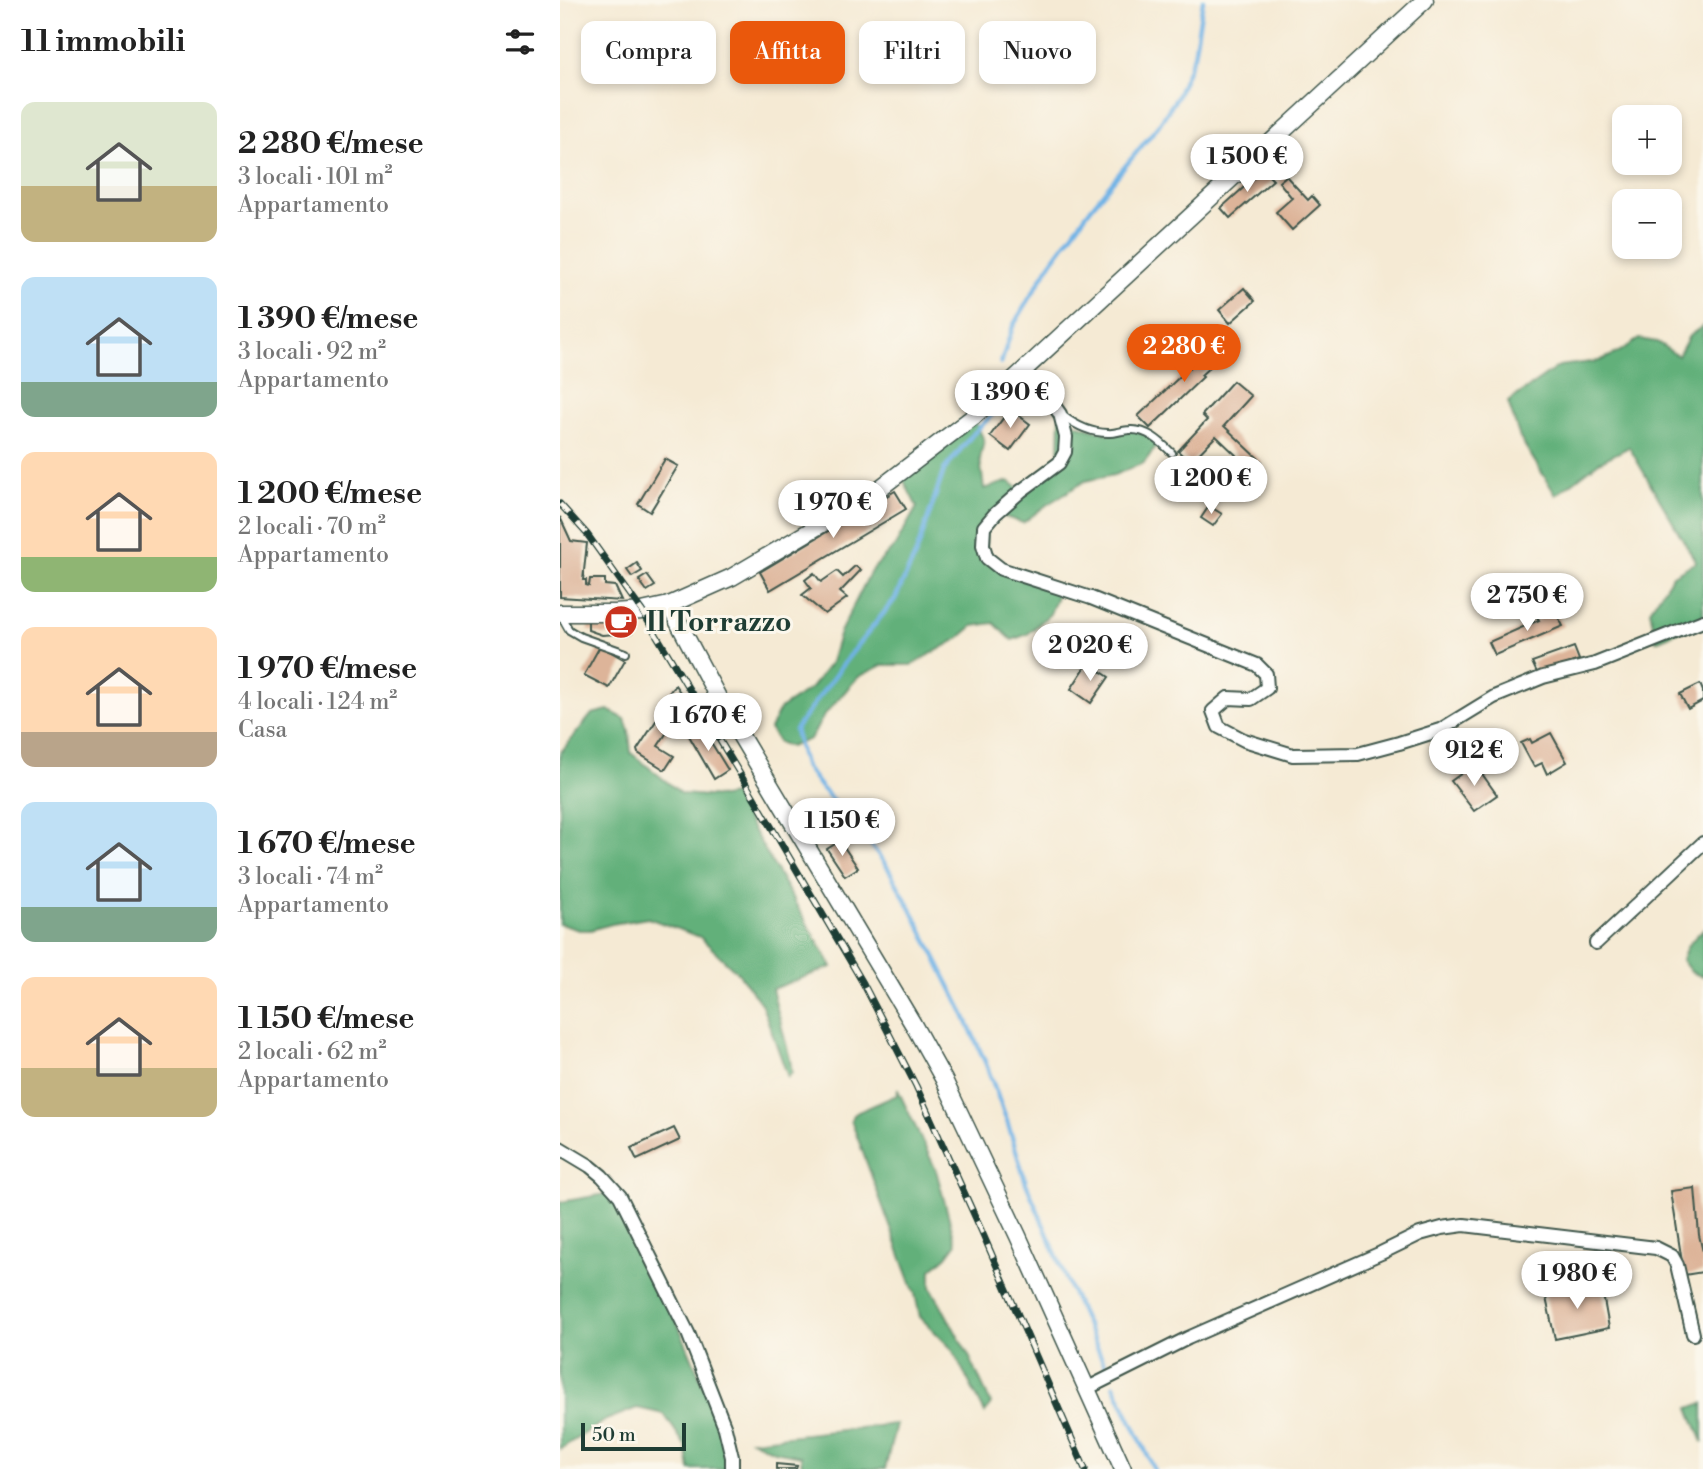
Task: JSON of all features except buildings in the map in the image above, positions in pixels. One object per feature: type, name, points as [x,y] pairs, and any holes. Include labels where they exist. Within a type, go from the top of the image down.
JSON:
[{"type":"street","points":[[560,613],[615,613],[669,606],[732,577],[871,495],[973,417],[1425,0]]},
{"type":"street","points":[[1023,371],[1042,389],[1060,414],[1066,437],[1065,452],[1059,463],[1021,491],[984,527],[983,545],[986,558],[1001,569],[1091,598],[1257,666],[1266,674],[1267,688],[1251,699],[1228,698],[1213,711],[1219,727],[1244,740],[1293,755],[1368,752],[1440,730],[1494,697],[1543,677],[1595,664],[1703,621]]},
{"type":"street","points":[[669,606],[721,703],[944,1080],[1013,1223],[1123,1469]]},
{"type":"street","points":[[1596,943],[1703,843]]},
{"type":"street","points":[[560,1149],[590,1166],[620,1196],[688,1333],[726,1428],[732,1469]]},
{"type":"street","points":[[1086,1389],[1188,1338],[1420,1234],[1464,1225],[1656,1248],[1672,1256],[1677,1265],[1693,1334]]},
{"type":"lane","points":[[1060,414],[1091,430],[1110,433],[1132,429],[1144,431],[1160,441],[1171,453]]},
{"type":"lane","points":[[560,613],[569,630],[626,653]]},
{"type":"green space","points":[[1703,326],[1703,621],[1656,641],[1650,610],[1673,575],[1696,562],[1629,447],[1599,462],[1556,495],[1520,438],[1508,402],[1559,366],[1599,361],[1639,339],[1657,342],[1678,356],[1689,336]]},
{"type":"green space","points":[[1060,414],[1073,423],[1110,434],[1132,429],[1160,441],[1144,463],[1114,475],[1085,481],[1023,523],[996,514],[985,526],[987,558],[1060,588],[1050,614],[1028,634],[1012,640],[994,623],[973,626],[958,639],[911,665],[882,665],[858,677],[825,714],[810,739],[790,747],[778,742],[770,729],[780,709],[811,688],[831,662],[840,632],[871,571],[895,546],[917,507],[900,473],[973,417],[984,440],[980,459],[984,489],[1009,481],[1022,491],[1059,463]]},
{"type":"green space","points":[[608,710],[625,719],[631,753],[682,794],[722,797],[733,795],[832,967],[772,989],[790,1059],[792,1073],[788,1077],[762,1005],[739,974],[700,937],[648,918],[590,930],[579,930],[560,924],[560,753],[592,714]]},
{"type":"green space","points":[[1703,929],[1703,977],[1691,972],[1682,960],[1687,946]]},
{"type":"green space","points":[[898,1090],[936,1170],[956,1244],[931,1270],[931,1287],[970,1358],[991,1404],[985,1413],[952,1349],[920,1317],[915,1294],[851,1120],[858,1112],[897,1095]]},
{"type":"green space","points":[[611,1193],[669,1303],[719,1423],[728,1469],[690,1469],[686,1447],[664,1414],[637,1408],[606,1420],[560,1449],[560,1202]]},
{"type":"green space","points":[[1703,1403],[1703,1442],[1689,1408]]},
{"type":"green space","points":[[896,1424],[885,1469],[802,1469],[801,1456],[774,1451],[751,1440]]},
{"type":"waterway","points":[[1001,363],[1013,326],[1050,264],[1091,208],[1158,126],[1177,97],[1194,55],[1203,0]]},
{"type":"waterway","points":[[1006,401],[972,435],[944,470],[916,554],[895,599],[795,730],[804,765],[822,789],[856,824],[888,868],[960,1006],[986,1064],[1026,1183],[1106,1367]]},
{"type":"waterway","points":[[1114,1385],[1154,1469]]},
{"type":"railway","points":[[560,504],[587,534],[642,611],[863,983],[916,1086],[1085,1469]]},
{"type":"place","name":"Il Torrazzo","points":[[621,622]]}]
